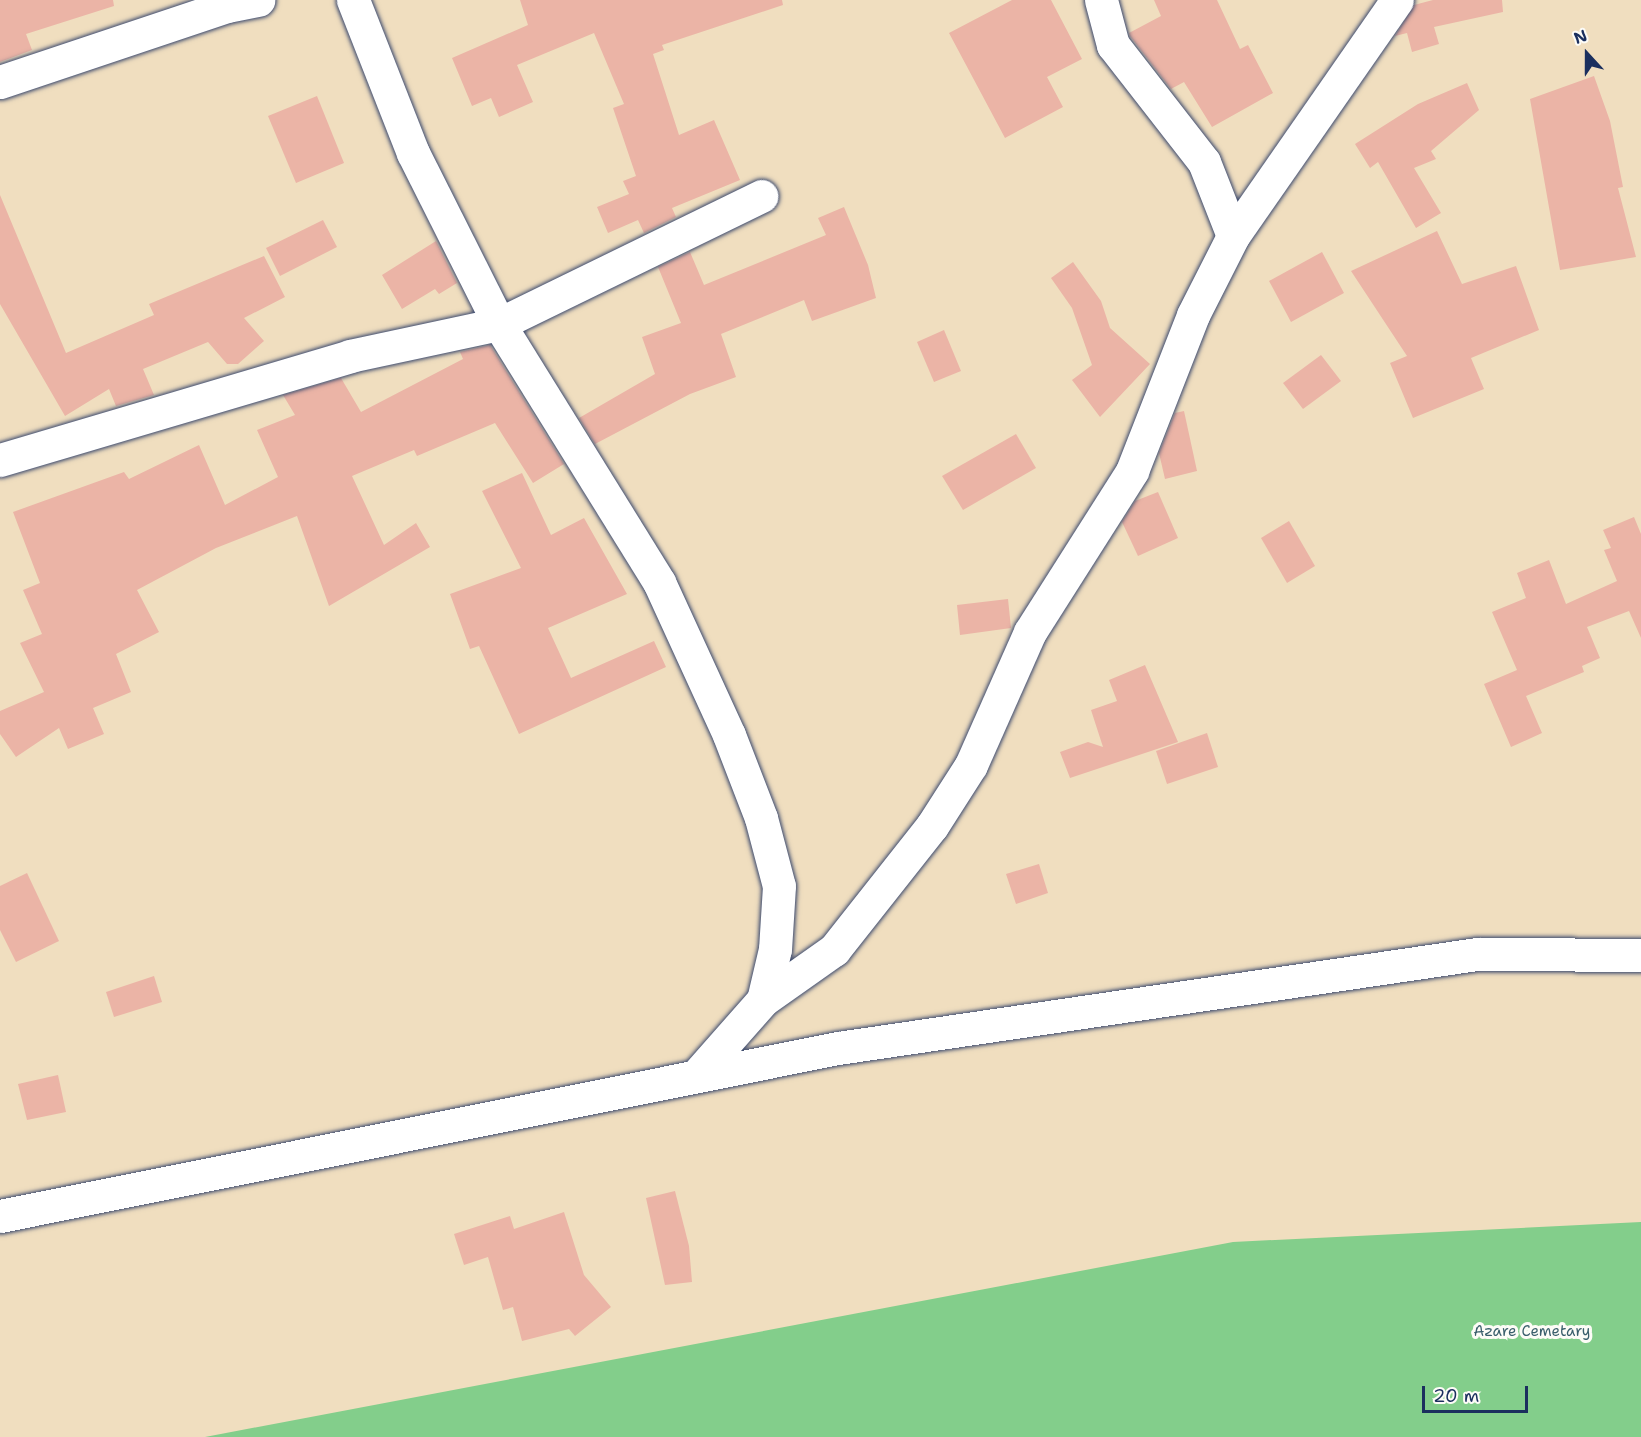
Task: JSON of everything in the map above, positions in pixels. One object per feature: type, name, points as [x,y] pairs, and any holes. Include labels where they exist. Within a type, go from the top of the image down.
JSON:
[{"type":"street","points":[[0,82],[227,6],[258,0]]},
{"type":"street","points":[[353,0],[413,153],[499,324],[659,582],[729,735],[761,818],[779,886],[776,949],[763,1000]]},
{"type":"street","points":[[1101,0],[1113,45],[1204,162],[1233,236]]},
{"type":"street","points":[[696,1076],[763,1000],[834,950],[932,826],[971,765],[1030,632],[1132,471],[1193,315],[1233,236],[1396,0]]},
{"type":"street","points":[[0,460],[350,356],[499,324],[762,196]]},
{"type":"street","points":[[0,1216],[838,1048],[1477,954],[1641,955]]},
{"type":"green space","name":"Azare Cemetary","points":[[1641,1222],[1641,1437],[205,1437],[1233,1242]]},
{"type":"building","points":[[0,0],[113,0],[114,6],[26,34],[32,50],[0,62]]},
{"type":"building","points":[[520,0],[782,0],[783,5],[662,45],[664,50],[653,54],[679,135],[714,120],[740,180],[672,208],[676,217],[644,233],[638,220],[608,233],[597,207],[629,194],[623,181],[636,176],[613,108],[624,104],[594,33],[517,65],[533,102],[499,117],[491,98],[472,106],[452,58],[528,25]]},
{"type":"building","points":[[1012,0],[1051,0],[1082,59],[1047,77],[1063,107],[1005,138],[949,33]]},
{"type":"building","points":[[1154,0],[1217,0],[1240,49],[1248,45],[1273,93],[1212,127],[1184,82],[1171,89],[1130,36],[1129,33],[1161,16]]},
{"type":"building","points":[[1433,0],[1502,0],[1503,12],[1434,27],[1439,44],[1412,52],[1407,33],[1395,36],[1414,5]]},
{"type":"building","points":[[1594,76],[1610,121],[1623,187],[1618,188],[1636,257],[1560,270],[1530,99]]},
{"type":"building","points":[[1467,83],[1479,110],[1431,151],[1436,159],[1414,168],[1441,213],[1416,228],[1378,162],[1370,168],[1355,144],[1418,104]]},
{"type":"building","points":[[317,96],[344,163],[296,183],[268,116]]},
{"type":"building","points":[[0,195],[66,353],[154,315],[149,304],[264,256],[285,297],[244,318],[264,341],[238,364],[227,364],[208,342],[143,369],[154,395],[116,406],[109,389],[65,416],[0,304]]},
{"type":"building","points":[[844,207],[868,265],[876,298],[812,321],[804,300],[721,334],[736,377],[690,394],[595,444],[579,418],[655,374],[642,337],[681,323],[658,267],[690,252],[704,285],[826,235],[818,218]]},
{"type":"building","points":[[323,220],[337,247],[280,276],[266,248]]},
{"type":"building","points":[[1437,231],[1462,284],[1516,266],[1539,330],[1471,358],[1484,389],[1413,418],[1390,363],[1407,356],[1351,271]]},
{"type":"building","points":[[436,241],[457,283],[439,294],[435,289],[402,309],[382,275]]},
{"type":"building","points":[[1322,252],[1344,293],[1291,322],[1269,281]]},
{"type":"building","points":[[1073,262],[1101,301],[1110,328],[1150,364],[1100,417],[1072,380],[1092,365],[1072,308],[1051,278]]},
{"type":"building","points":[[944,330],[961,371],[934,382],[917,342]]},
{"type":"building","points":[[490,345],[564,464],[533,483],[495,423],[417,456],[414,450],[352,476],[384,545],[416,523],[430,547],[329,606],[297,516],[216,548],[137,590],[159,632],[116,654],[131,692],[93,708],[104,734],[68,749],[59,728],[16,757],[0,734],[0,711],[44,692],[20,643],[42,634],[23,590],[40,583],[13,512],[124,472],[129,479],[199,445],[225,505],[278,477],[257,430],[295,415],[283,395],[341,378],[361,412],[463,359],[460,352]]},
{"type":"building","points":[[1321,355],[1341,381],[1303,409],[1283,383]]},
{"type":"building","points":[[1184,411],[1197,471],[1165,479],[1159,453],[1175,413]]},
{"type":"building","points":[[1016,434],[1036,468],[963,510],[942,476]]},
{"type":"building","points":[[522,473],[551,535],[584,518],[627,594],[548,628],[571,678],[654,641],[666,667],[519,734],[479,646],[470,649],[450,594],[521,568],[482,491]]},
{"type":"building","points":[[1158,492],[1178,538],[1138,556],[1122,522],[1135,501]]},
{"type":"building","points":[[1634,517],[1641,534],[1641,638],[1629,611],[1587,627],[1600,658],[1582,666],[1584,672],[1526,696],[1542,733],[1511,747],[1484,684],[1517,670],[1492,612],[1526,598],[1517,573],[1549,560],[1566,604],[1617,581],[1604,550],[1611,548],[1603,530]]},
{"type":"building","points":[[1289,521],[1315,566],[1287,583],[1261,538]]},
{"type":"building","points":[[1008,599],[1011,628],[960,635],[957,605]]},
{"type":"building","points":[[1145,665],[1178,742],[1070,778],[1060,752],[1088,742],[1103,747],[1091,710],[1117,701],[1109,680]]},
{"type":"building","points":[[1207,733],[1218,767],[1167,784],[1156,751]]},
{"type":"building","points":[[1039,864],[1048,893],[1016,904],[1006,874]]},
{"type":"building","points":[[27,873],[59,941],[16,962],[0,930],[0,886]]},
{"type":"building","points":[[154,976],[162,1002],[114,1017],[106,992]]},
{"type":"building","points":[[58,1075],[66,1112],[27,1120],[18,1084]]},
{"type":"building","points":[[675,1191],[689,1246],[692,1282],[665,1285],[646,1198]]},
{"type":"building","points":[[564,1212],[584,1275],[611,1307],[575,1336],[569,1329],[522,1341],[513,1307],[503,1310],[488,1257],[464,1265],[454,1234],[510,1216],[514,1229]]}]
